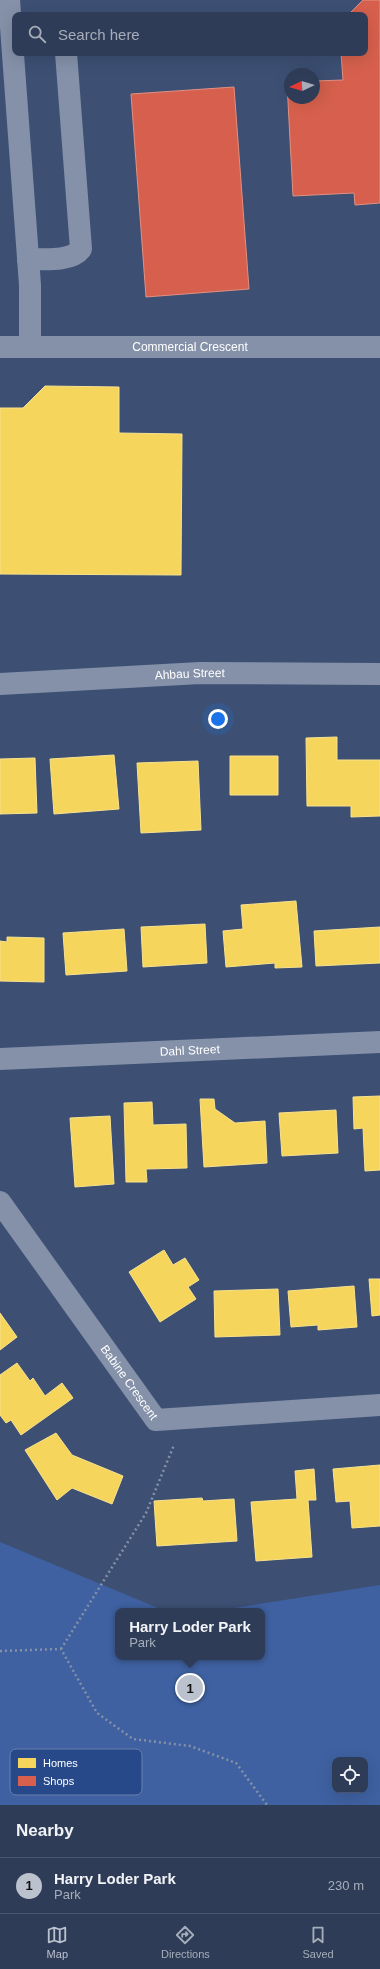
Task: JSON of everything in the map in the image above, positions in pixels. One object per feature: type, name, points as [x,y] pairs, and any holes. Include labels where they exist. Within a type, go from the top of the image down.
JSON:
[{"type":"street","points":[[10,0],[12,15]]},
{"type":"street","points":[[15,56],[30,285],[30,347]]},
{"type":"street","points":[[28,259],[69,257],[77,255],[81,249],[66,56]]},
{"type":"street","name":"Commercial Crescent","points":[[0,347],[380,347]]},
{"type":"street","name":"Ahbau Street","points":[[0,684],[200,673],[380,674]]},
{"type":"street","name":"Dahl Street","points":[[0,1059],[380,1042]]},
{"type":"street","name":"Babine Crescent","points":[[0,1202],[156,1420],[380,1405]]},
{"type":"path","points":[[61,1649],[146,1513],[185,1418]]},
{"type":"path","points":[[0,1651],[61,1649]]},
{"type":"path","points":[[61,1649],[97,1713],[133,1739],[190,1746],[236,1763],[267,1805]]},
{"type":"shaded area","points":[[0,1542],[158,1608],[115,1608],[115,1660],[265,1660],[265,1608],[234,1608],[380,1585],[380,1805],[0,1805]]},
{"type":"building: Homes","points":[[45,386],[119,387],[119,433],[182,434],[181,575],[0,574],[0,408],[23,408]]},
{"type":"building: Homes","points":[[337,737],[337,760],[380,760],[380,816],[351,817],[351,806],[307,806],[306,738]]},
{"type":"building: Homes","points":[[114,755],[119,809],[54,814],[50,759]]},
{"type":"building: Homes","points":[[230,756],[278,756],[278,795],[230,795]]},
{"type":"building: Homes","points":[[35,758],[37,813],[0,814],[0,759]]},
{"type":"building: Homes","points":[[198,761],[201,830],[141,833],[137,763]]},
{"type":"building: Homes","points":[[296,901],[302,967],[275,968],[275,963],[226,967],[223,931],[243,929],[241,905]]},
{"type":"building: Homes","points":[[205,924],[207,963],[143,967],[141,927]]},
{"type":"building: Homes","points":[[380,927],[380,963],[316,966],[314,931]]},
{"type":"building: Homes","points":[[124,929],[127,971],[66,975],[63,933]]},
{"type":"building: Homes","points":[[7,937],[44,938],[44,982],[0,981],[0,941],[7,942]]},
{"type":"building: Homes","points":[[380,1096],[380,1170],[365,1171],[363,1128],[354,1129],[353,1097]]},
{"type":"building: Homes","points":[[200,1099],[214,1099],[215,1109],[235,1123],[265,1121],[267,1163],[204,1167]]},
{"type":"building: Homes","points":[[152,1102],[153,1125],[186,1124],[187,1168],[146,1169],[147,1182],[126,1182],[124,1103]]},
{"type":"building: Homes","points":[[336,1110],[338,1153],[282,1156],[279,1113]]},
{"type":"building: Homes","points":[[110,1116],[114,1184],[75,1187],[70,1118]]},
{"type":"building: Homes","points":[[164,1250],[173,1265],[185,1258],[199,1280],[188,1287],[196,1299],[160,1322],[129,1272]]},
{"type":"building: Homes","points":[[369,1279],[380,1279],[380,1315],[372,1316]]},
{"type":"building: Homes","points":[[354,1286],[357,1327],[318,1330],[318,1325],[291,1327],[288,1291]]},
{"type":"building: Homes","points":[[278,1289],[280,1335],[215,1337],[214,1291]]},
{"type":"building: Homes","points":[[0,1313],[17,1337],[0,1350]]},
{"type":"building: Homes","points":[[17,1363],[30,1381],[33,1378],[45,1396],[62,1383],[73,1398],[21,1435],[11,1420],[6,1423],[0,1415],[0,1375]]},
{"type":"building: Homes","points":[[56,1433],[72,1455],[123,1476],[112,1504],[72,1488],[57,1500],[25,1450]]},
{"type":"building: Homes","points":[[380,1465],[380,1526],[352,1528],[350,1501],[336,1502],[333,1469]]},
{"type":"building: Homes","points":[[314,1469],[316,1500],[308,1500],[312,1557],[256,1561],[251,1502],[297,1499],[295,1471]]},
{"type":"building: Homes","points":[[202,1498],[203,1501],[234,1499],[237,1541],[157,1546],[154,1501]]},
{"type":"building: Shops","points":[[363,0],[380,0],[380,203],[355,205],[354,193],[293,196],[288,104],[320,104],[320,81],[343,80],[341,56],[368,56],[368,12],[351,12]]},
{"type":"building: Shops","points":[[234,87],[249,289],[146,297],[131,94]]},
{"type":"place","name":"Harry Loder Park","points":[[190,1688]]}]
